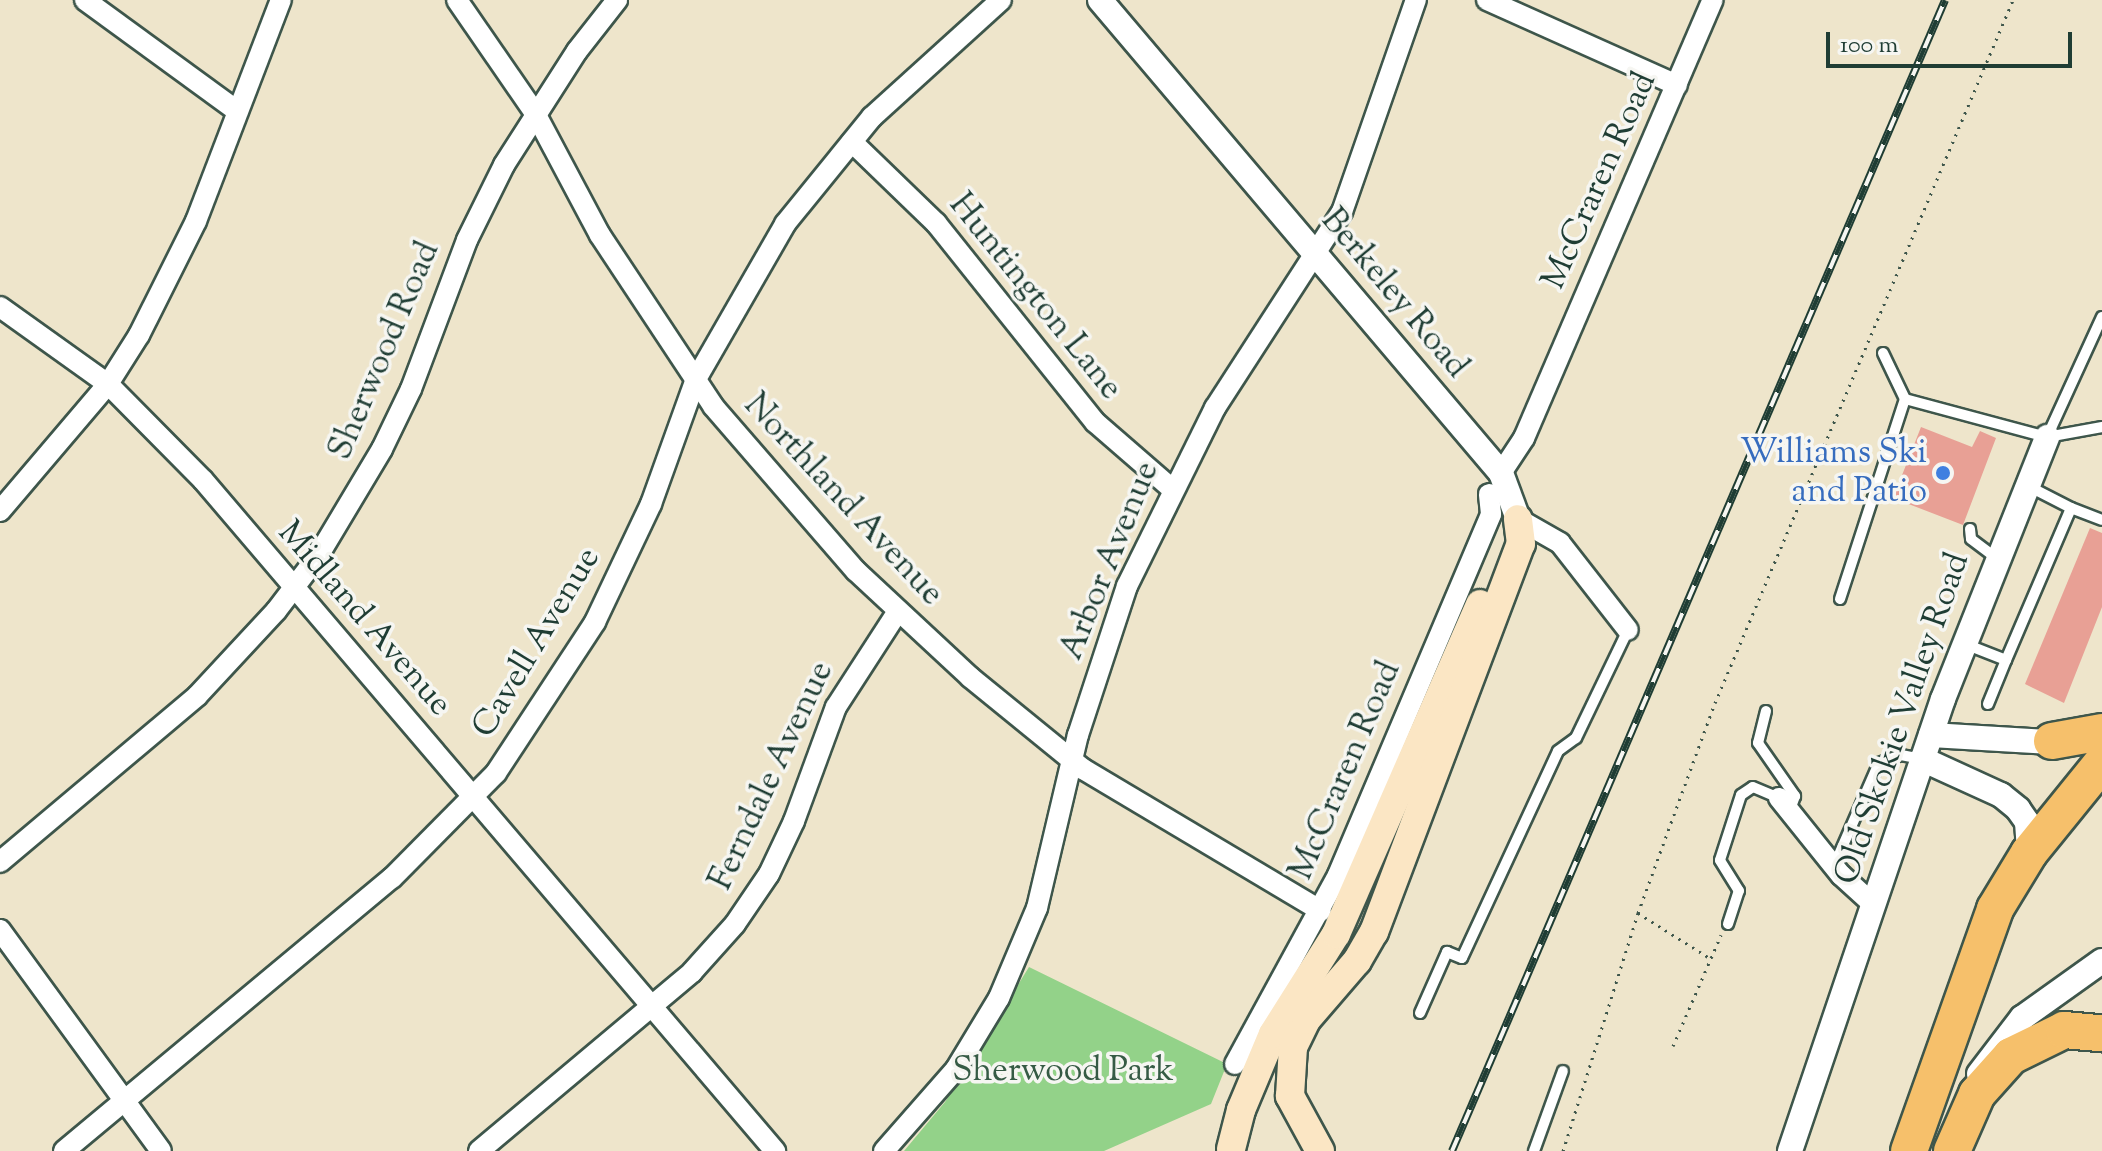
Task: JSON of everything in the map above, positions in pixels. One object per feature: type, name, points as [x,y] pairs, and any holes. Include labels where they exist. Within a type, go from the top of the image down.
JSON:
[{"type":"highway","points":[[2052,741],[2102,732]]},
{"type":"highway","points":[[1909,1151],[1982,936],[2029,853],[2102,762]]},
{"type":"highway","points":[[1957,1136],[1995,1071],[2028,1043],[2064,1030],[2102,1033]]},
{"type":"main road","points":[[1231,1149],[1241,1110],[1273,1034],[1336,934],[1518,519]]},
{"type":"main road","points":[[1320,1151],[1290,1096],[1293,1047],[1306,1020],[1357,961],[1374,932],[1521,544],[1518,519]]},
{"type":"street","points":[[85,0],[236,110]]},
{"type":"street","points":[[0,511],[108,384],[175,266],[281,0]]},
{"type":"street","name":"Northland Avenue","points":[[457,0],[535,113],[600,235],[696,379],[806,517],[898,611],[1074,760],[1212,850],[1321,911]]},
{"type":"street","name":"Sherwood Road","points":[[0,862],[197,696],[295,587],[349,509],[382,449],[467,240],[535,113],[617,0]]},
{"type":"street","name":"Cavell Avenue","points":[[64,1151],[392,878],[474,797],[504,761],[595,622],[651,504],[696,379],[785,224],[852,142],[922,67],[1001,0]]},
{"type":"street","name":"Berkeley Road","points":[[1100,0],[1317,256],[1495,484],[1518,519]]},
{"type":"street","name":"Arbor Avenue","points":[[884,1151],[956,1069],[999,998],[1037,908],[1074,760],[1127,586],[1171,488],[1267,325],[1317,256],[1362,166],[1389,69],[1416,0]]},
{"type":"street","points":[[1487,0],[1677,85]]},
{"type":"street","name":"McCraren Road","points":[[1235,1064],[1273,988],[1321,911],[1491,514],[1495,484],[1524,438],[1713,0]]},
{"type":"street","name":"Huntington Lane","points":[[852,142],[945,234],[1095,422],[1171,488]]},
{"type":"street","name":"Midland Avenue","points":[[0,307],[108,384],[203,480],[775,1151]]},
{"type":"street","name":"Old Skokie Valley Road","points":[[1790,1151],[1963,643],[1995,557],[2047,437]]},
{"type":"street","points":[[1518,519],[1560,543],[1628,630]]},
{"type":"street","name":"Ferndale Avenue","points":[[479,1151],[651,1006],[720,943],[769,874],[836,707],[898,611]]},
{"type":"street","points":[[1931,735],[1980,742],[2052,741],[2102,762]]},
{"type":"street","points":[[1922,759],[2001,795],[2018,809],[2027,822],[2029,853]]},
{"type":"street","points":[[1785,804],[1834,866],[1874,905]]},
{"type":"street","points":[[0,930],[161,1151]]},
{"type":"street","points":[[1957,1136],[1979,1074],[1997,1044],[2022,1018],[2102,961]]},
{"type":"lane","name":"Old Skokie Valley Road","points":[[2047,437],[2102,317]]},
{"type":"lane","points":[[1840,599],[1905,399],[1883,353]]},
{"type":"lane","points":[[1905,399],[2047,437],[2102,427]]},
{"type":"lane","points":[[2025,484],[2102,520]]},
{"type":"lane","points":[[1988,704],[2071,508]]},
{"type":"lane","points":[[1970,529],[1971,539],[1995,557]]},
{"type":"lane","points":[[1420,1013],[1447,952],[1462,958],[1558,751],[1576,738],[1628,630]]},
{"type":"lane","points":[[1963,643],[2006,660]]},
{"type":"lane","points":[[1728,924],[1739,891],[1720,860],[1741,795],[1753,787],[1785,804],[1795,796],[1758,743],[1766,711]]},
{"type":"lane","points":[[1834,866],[1879,763],[1901,755],[1922,759]]},
{"type":"lane","points":[[1534,1151],[1563,1071]]},
{"type":"path","points":[[1563,1151],[1638,913],[1715,703],[2013,0]]},
{"type":"path","points":[[1638,913],[1711,959]]},
{"type":"path","points":[[1673,1046],[1721,935]]},
{"type":"green space","name":"Sherwood Park","points":[[1029,967],[1227,1064],[1211,1104],[1104,1151],[904,1151],[945,1102]]},
{"type":"building","name":"Williams Ski and Patio","points":[[1921,427],[1972,447],[1980,431],[1996,438],[1963,525],[1893,498]]},
{"type":"building","points":[[2090,528],[2102,533],[2102,607],[2064,703],[2025,684]]},
{"type":"railway","points":[[1452,1151],[1945,0]]},
{"type":"place","name":"Williams Ski and Patio","points":[[1943,473]]}]
